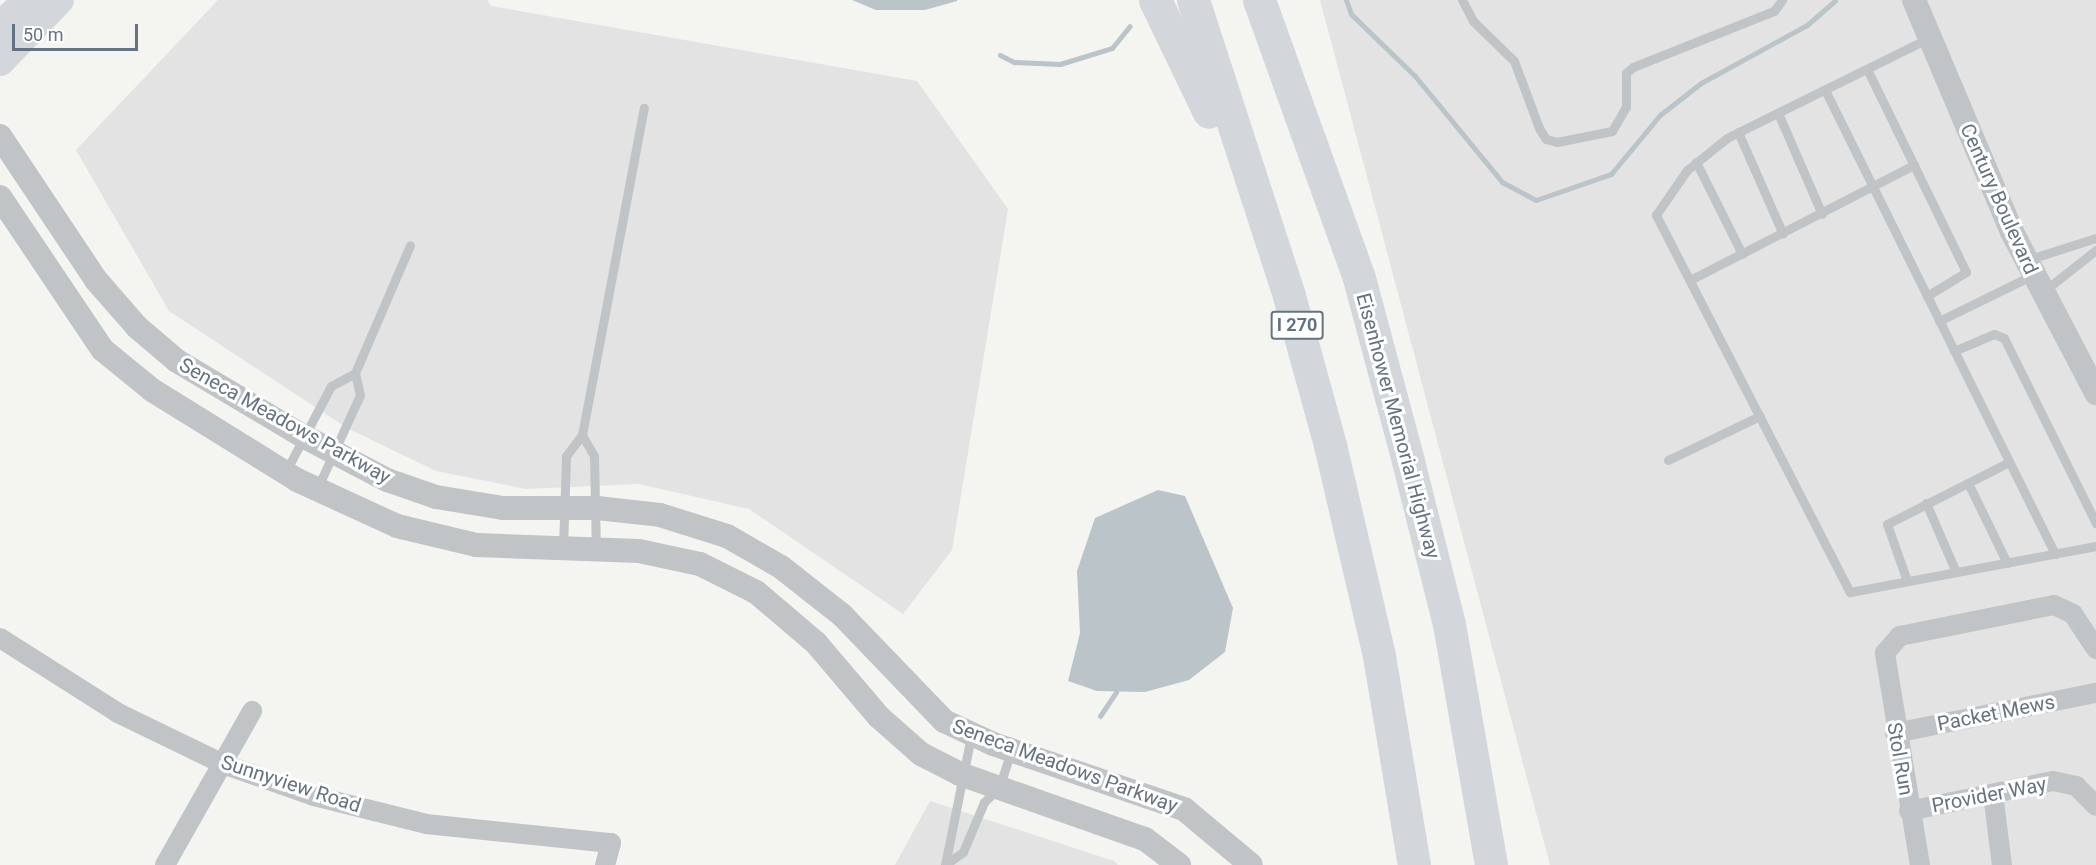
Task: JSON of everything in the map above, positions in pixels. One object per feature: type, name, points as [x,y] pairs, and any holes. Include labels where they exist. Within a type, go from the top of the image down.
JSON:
[{"type":"highway","points":[[1155,0],[1172,26],[1216,130],[1379,656]]},
{"type":"highway","name":"I 270","points":[[1192,0],[1289,296],[1379,656],[1414,865]]},
{"type":"highway","name":"Eisenhower Memorial Highway","points":[[1259,0],[1359,278],[1449,624],[1491,865]]},
{"type":"highway","points":[[1281,0],[1316,101],[1359,278]]},
{"type":"main road","points":[[0,27],[28,0]]},
{"type":"main road","points":[[0,61],[59,0]]},
{"type":"street","name":"Century Boulevard","points":[[1914,0],[2034,276],[2096,393]]},
{"type":"street","name":"Seneca Meadows Parkway","points":[[0,136],[96,280],[137,327],[177,361],[303,436],[387,480],[436,497],[503,508],[597,508],[660,515],[728,536],[781,567],[842,615],[944,721],[1011,750],[1184,809],[1251,865]]},
{"type":"street","name":"Seneca Meadows Parkway","points":[[0,197],[103,350],[152,390],[285,472],[397,526],[476,545],[596,549],[700,564],[756,592],[816,643],[879,717],[921,754],[960,774],[1145,839],[1179,865]]},
{"type":"street","name":"Stol Run","points":[[1920,865],[1895,733],[1885,652],[1900,636],[2054,605],[2073,614],[2096,649]]},
{"type":"street","name":"Sunnyview Road","points":[[0,638],[118,713],[223,764],[314,796],[426,824],[611,843],[605,865]]},
{"type":"street","name":"Packet Mews","points":[[1895,733],[2096,693]]},
{"type":"street","points":[[165,865],[252,711]]},
{"type":"street","name":"Provider Way","points":[[1909,812],[2053,781],[2076,786],[2096,806]]},
{"type":"street","points":[[1993,794],[2002,865]]},
{"type":"lane","points":[[1462,0],[1473,21],[1514,61],[1539,129],[1557,142],[1612,131],[1626,107],[1626,73],[1633,67],[1774,11],[1782,0]]},
{"type":"lane","points":[[1930,38],[1738,132],[1696,162],[1656,215],[1850,592],[2096,546]]},
{"type":"lane","points":[[1867,69],[1966,272],[1927,296]]},
{"type":"lane","points":[[1825,90],[2055,554]]},
{"type":"lane","points":[[563,548],[566,456],[582,435],[644,108]]},
{"type":"lane","points":[[1779,113],[1822,214]]},
{"type":"lane","points":[[1738,132],[1783,234]]},
{"type":"lane","points":[[1696,162],[1742,254]]},
{"type":"lane","points":[[1690,280],[1874,188],[1914,165]]},
{"type":"lane","points":[[2034,276],[2096,238]]},
{"type":"lane","points":[[317,489],[360,395],[355,373],[410,245]]},
{"type":"lane","points":[[1939,321],[2034,276],[2096,250]]},
{"type":"lane","points":[[1954,351],[1994,334],[2004,338],[2096,523]]},
{"type":"lane","points":[[285,472],[331,386],[355,373]]},
{"type":"lane","points":[[1668,460],[1760,416]]},
{"type":"lane","points":[[582,435],[594,456],[597,508],[596,549]]},
{"type":"lane","points":[[1907,581],[1887,524],[2009,462]]},
{"type":"lane","points":[[1968,483],[2007,563]]},
{"type":"lane","points":[[1926,503],[1956,572]]},
{"type":"lane","points":[[972,734],[960,774],[960,796],[945,844],[945,865],[963,852],[984,802],[999,788],[1011,750]]},
{"type":"shaded area","points":[[218,0],[487,0],[491,6],[917,81],[1008,209],[952,550],[903,614],[749,509],[639,484],[526,489],[436,471],[347,428],[169,311],[76,150]]},
{"type":"shaded area","points":[[852,0],[957,1],[925,10],[876,10]]},
{"type":"shaded area","points":[[1320,0],[2096,0],[2096,865],[1550,865]]},
{"type":"shaded area","points":[[1158,490],[1185,496],[1233,608],[1225,652],[1189,680],[1145,692],[1097,691],[1068,681],[1080,633],[1077,571],[1095,518]]},
{"type":"shaded area","points":[[930,801],[1114,861],[1118,865],[895,865]]},
{"type":"waterway","points":[[1346,0],[1351,14],[1415,76],[1502,182],[1536,200],[1611,174],[1660,115],[1701,83],[1807,25],[1835,1]]},
{"type":"waterway","points":[[1000,55],[1014,62],[1060,64],[1112,48],[1130,26]]},
{"type":"waterway","points":[[1100,716],[1116,692]]}]
